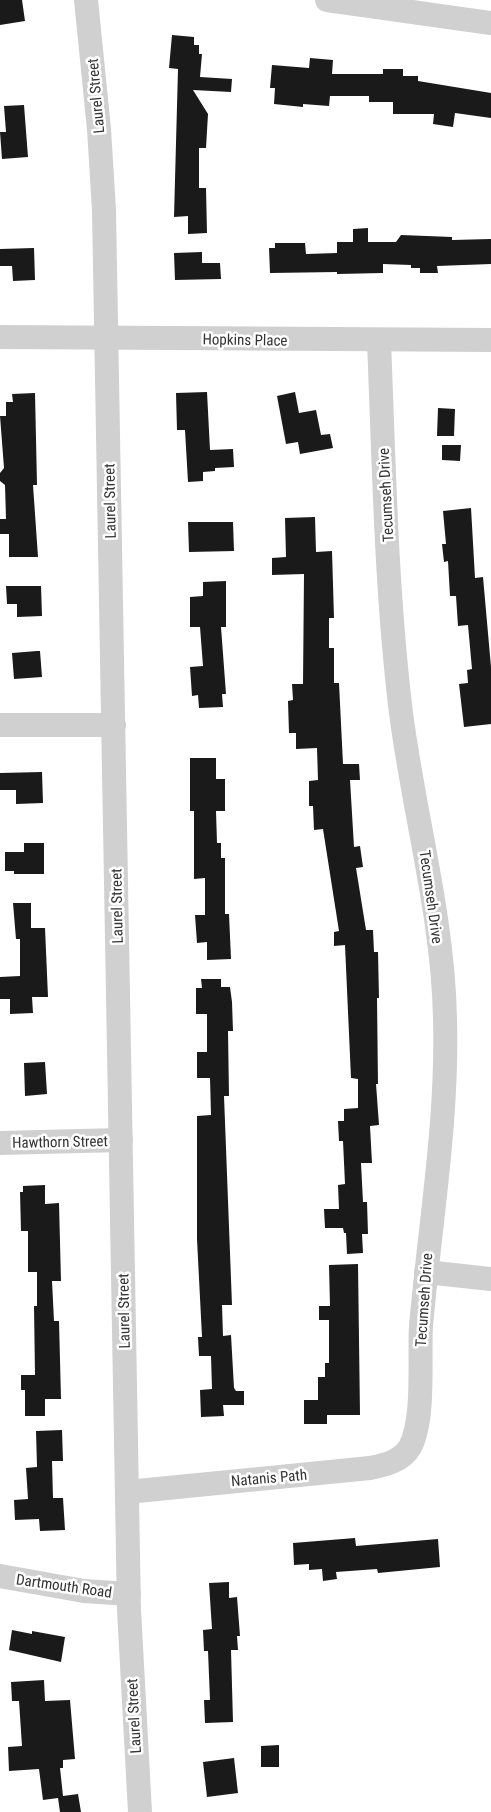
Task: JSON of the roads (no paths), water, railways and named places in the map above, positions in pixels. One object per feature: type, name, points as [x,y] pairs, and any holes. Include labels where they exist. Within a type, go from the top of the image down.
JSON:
[{"type":"street","name":"Laurel Street","points":[[86,0],[104,201],[128,1594],[140,1812]]},
{"type":"street","points":[[327,0],[491,23]]},
{"type":"street","name":"Hopkins Place","points":[[0,337],[379,341],[491,340]]},
{"type":"street","name":"Tecumseh Drive","points":[[379,341],[392,603],[401,710],[434,912],[445,1017],[443,1114],[421,1331],[420,1394],[413,1439],[406,1452]]},
{"type":"street","points":[[0,725],[114,725]]},
{"type":"street","name":"Hawthorn Street","points":[[0,1143],[121,1140]]},
{"type":"street","points":[[426,1272],[491,1279]]},
{"type":"street","name":"Natanis Path","points":[[127,1492],[370,1468],[395,1461],[406,1452]]},
{"type":"street","name":"Dartmouth Road","points":[[0,1576],[84,1591],[128,1594]]}]
